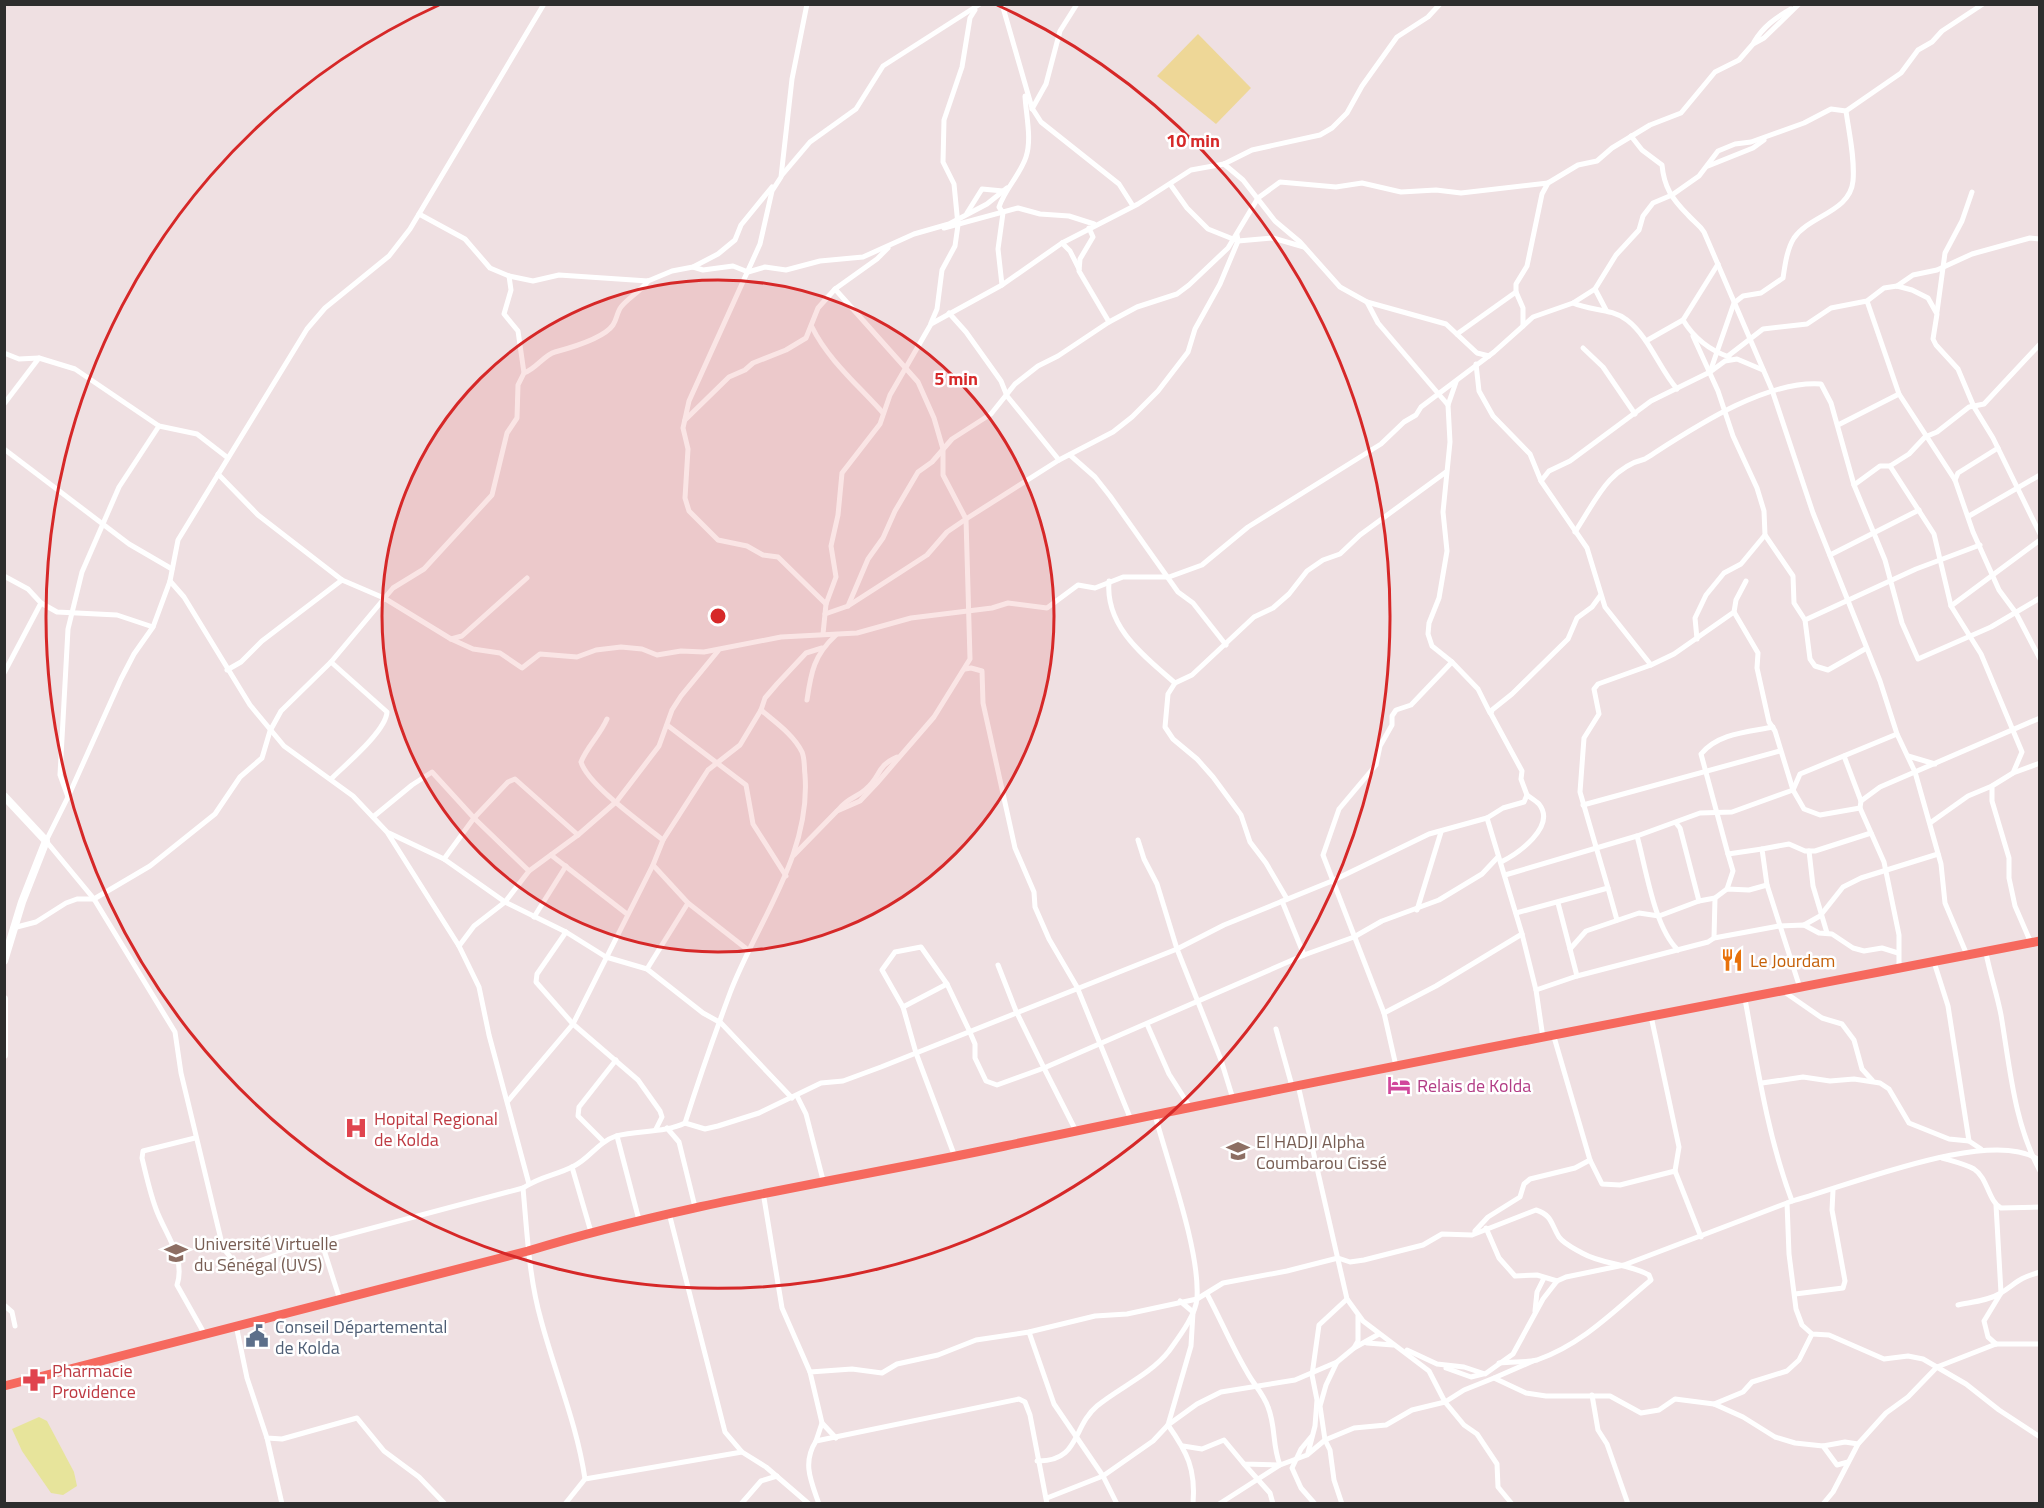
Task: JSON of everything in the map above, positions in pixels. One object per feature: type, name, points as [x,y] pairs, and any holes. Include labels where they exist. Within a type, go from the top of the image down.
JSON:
[{"type":"main road","points":[[4,1386],[528,1251],[591,1232],[763,1191],[955,1156],[1295,1086],[2035,942]]},
{"type":"street","points":[[4,961],[45,841],[68,797],[117,686],[134,654],[153,627],[170,581],[178,540],[307,329],[325,308],[389,256],[419,214],[544,4]]},
{"type":"street","points":[[807,4],[793,74],[781,177],[772,191],[760,244],[698,379],[685,420],[684,438],[688,449],[685,498],[689,511],[718,540],[747,546],[763,555],[778,557],[826,604]]},
{"type":"street","points":[[1002,4],[1024,88],[1041,122],[1119,184],[1133,206]]},
{"type":"street","points":[[1027,127],[1032,108],[1046,84],[1060,31],[1077,4]]},
{"type":"street","points":[[931,324],[1002,285],[1062,243],[1133,206],[1191,170],[1224,164],[1260,148],[1320,135],[1332,128],[1347,113],[1362,86],[1397,38],[1428,17],[1440,4]]},
{"type":"street","points":[[218,474],[258,515],[342,580],[384,597],[451,639],[473,649],[500,653],[522,668],[540,654],[552,653],[577,657],[596,650],[621,647],[642,649],[657,655],[681,651],[719,650],[781,637],[857,633],[911,618],[1008,603],[1047,608],[1078,585],[1095,588],[1123,577],[1169,577],[1202,565],[1248,527],[1381,444],[1533,317],[1573,303],[1595,289],[1616,255],[1639,230],[1643,216],[1653,203],[1672,195],[1699,176],[1718,151],[1804,123],[1831,109],[1846,111],[1901,73],[1918,50],[1932,42],[1942,31],[1983,4]]},
{"type":"street","points":[[825,614],[848,606],[927,555],[947,532],[966,519],[1059,460],[1113,432],[1132,417],[1177,368],[1188,352],[1196,329],[1220,284],[1236,238],[1258,198],[1280,182],[1291,181],[1336,187],[1362,183],[1401,192],[1436,190],[1461,193],[1548,183],[1578,165],[1597,161],[1650,125],[1681,113],[1716,72],[1739,60],[1775,18],[1799,5]]},
{"type":"street","points":[[419,214],[465,239],[490,268],[509,276],[533,281],[559,275],[648,281],[672,271],[693,267],[735,240],[741,225],[810,142],[856,109],[883,66],[939,28],[979,6]]},
{"type":"street","points":[[823,634],[826,604],[836,577],[831,546],[838,515],[842,473],[880,424],[890,395],[931,324],[937,309],[942,270],[955,246],[958,218],[954,184],[943,162],[944,120],[962,67],[970,18],[979,6]]},
{"type":"street","points":[[693,267],[704,270],[733,266],[748,272],[765,267],[786,270],[820,261],[855,258],[934,228],[987,204],[1005,189],[1026,159],[1029,144],[1024,88]]},
{"type":"street","points":[[1710,372],[1734,303],[1743,296],[1761,293],[1783,278],[1793,239],[1803,228],[1846,199],[1853,182],[1853,155],[1846,111]]},
{"type":"street","points":[[1706,167],[1753,148],[1771,135]]},
{"type":"street","points":[[1631,136],[1641,150],[1662,165],[1664,186],[1689,217],[1698,221],[1772,390],[1865,649],[1897,734],[1915,772],[1938,854],[1945,903],[1967,955]]},
{"type":"street","points":[[1224,164],[1243,180],[1275,221],[1304,247],[1340,287],[1367,302],[1446,324],[1477,353],[1489,356]]},
{"type":"street","points":[[1523,326],[1523,308],[1516,292],[1516,284],[1527,266],[1542,194],[1548,183]]},
{"type":"street","points":[[1170,184],[1187,208],[1208,229],[1236,238],[1273,238],[1304,247]]},
{"type":"street","points":[[967,213],[982,189],[1005,189]]},
{"type":"street","points":[[1002,285],[998,249],[1003,213],[999,207],[1005,189]]},
{"type":"street","points":[[1972,192],[1962,221],[1950,240],[1942,268],[1933,339],[1947,359],[1958,369],[1974,407],[1998,448],[2040,534]]},
{"type":"street","points":[[934,228],[958,225],[1018,208],[1040,214],[1069,216],[1092,226]]},
{"type":"street","points":[[1079,271],[1080,259],[1093,237],[1092,226]]},
{"type":"street","points":[[848,606],[868,559],[883,538],[895,511],[918,472],[952,439],[991,414],[1008,396],[1015,384],[1038,366],[1137,307],[1177,294],[1236,238]]},
{"type":"street","points":[[1897,286],[1913,275],[1942,268],[1972,254],[2031,238],[2040,238]]},
{"type":"street","points":[[1062,243],[1070,251],[1109,322]]},
{"type":"street","points":[[685,420],[729,377],[806,338],[818,308],[835,289],[877,259],[890,245]]},
{"type":"street","points":[[1646,341],[1683,320],[1718,264]]},
{"type":"street","points":[[14,928],[36,922],[66,903],[77,899],[94,899],[117,883],[150,866],[215,814],[240,777],[262,758],[270,730],[281,711],[331,662],[384,597],[393,588],[424,569],[492,495],[507,433],[517,417],[518,385],[524,373],[518,331],[504,315],[511,290],[509,276]]},
{"type":"street","points":[[524,373],[533,370],[553,352],[564,352],[573,345],[597,337],[613,326],[621,307],[637,295],[648,281]]},
{"type":"street","points":[[1728,356],[1763,329],[1807,324],[1831,308],[1867,302],[1884,288],[1897,286],[1912,290],[1928,298],[1937,314]]},
{"type":"street","points":[[793,856],[837,811],[860,801],[934,717],[970,659],[966,519],[943,474],[943,449],[928,400],[906,368],[835,289]]},
{"type":"street","points":[[1595,289],[1606,310]]},
{"type":"street","points":[[1457,334],[1516,292]]},
{"type":"street","points":[[1367,302],[1378,323],[1437,395],[1448,405]]},
{"type":"street","points":[[1867,302],[1899,394],[1955,480],[2000,590],[2016,613],[2040,659]]},
{"type":"street","points":[[1573,303],[1586,308],[1606,310],[1627,321],[1646,341],[1677,389]]},
{"type":"street","points":[[949,313],[966,332],[1001,381],[1008,396],[1059,460]]},
{"type":"street","points":[[1683,320],[1710,372],[1724,412],[1757,488],[1764,511],[1765,535],[1793,576],[1794,603],[1805,620],[1810,659],[1815,666],[1828,670],[1865,649]]},
{"type":"street","points":[[812,327],[826,351],[883,413]]},
{"type":"street","points":[[1693,336],[1718,353],[1763,370]]},
{"type":"street","points":[[1854,485],[1880,466],[1890,466],[1909,454],[1925,437],[1937,432],[1969,407],[1984,404],[2040,344]]},
{"type":"street","points":[[1583,348],[1603,367],[1635,414]]},
{"type":"street","points":[[4,353],[19,359],[39,358],[75,369],[159,426],[197,434],[228,458]]},
{"type":"street","points":[[4,404],[39,358]]},
{"type":"street","points":[[1541,481],[1549,471],[1570,460],[1652,401],[1710,372],[1725,361],[1737,359]]},
{"type":"street","points":[[1476,364],[1479,391],[1493,416],[1530,454],[1541,481],[1587,548],[1605,608],[1651,665]]},
{"type":"street","points":[[955,1156],[916,1053],[903,1007],[882,970],[895,952],[921,947],[947,984],[975,1044],[975,1058],[990,1084],[997,1085],[1044,1068],[1304,955],[1354,938],[1382,921],[1417,910],[1482,874],[1499,860],[1521,852],[1542,824],[1539,804],[1527,795],[1521,780],[1522,771],[1478,689],[1452,662],[1432,646],[1428,634],[1429,623],[1439,598],[1443,570],[1450,422],[1448,405],[1457,381]]},
{"type":"street","points":[[1575,532],[1614,474],[1630,463],[1645,459],[1724,412],[1772,390],[1806,383],[1821,384],[1838,425],[1854,485],[1875,533],[1902,623],[1918,659],[2016,613],[2040,598]]},
{"type":"street","points":[[1838,425],[1899,394]]},
{"type":"street","points":[[68,797],[60,775],[68,629],[71,615],[82,572],[119,487],[159,426]]},
{"type":"street","points":[[1955,480],[1958,473],[1998,448]]},
{"type":"street","points":[[4,449],[104,522],[143,554],[172,568]]},
{"type":"street","points":[[1070,455],[1100,483],[1178,592],[1193,603],[1226,645]]},
{"type":"street","points":[[1890,466],[1934,534],[1951,606],[1970,635],[2022,752],[2013,773]]},
{"type":"street","points":[[1304,955],[1285,900],[1266,862],[1250,842],[1241,815],[1213,777],[1197,759],[1173,739],[1165,727],[1168,694],[1175,683],[1192,675],[1254,617],[1273,608],[1289,594],[1307,571],[1323,560],[1340,554],[1360,535],[1446,472]]},
{"type":"street","points":[[1969,516],[2017,486],[2040,475]]},
{"type":"street","points":[[1830,555],[1919,510]]},
{"type":"street","points":[[1697,639],[1695,618],[1706,595],[1724,573],[1741,564],[1765,535]]},
{"type":"street","points":[[1951,606],[2040,540]]},
{"type":"street","points":[[1805,620],[1847,600],[1980,545]]},
{"type":"street","points":[[4,576],[28,589],[41,603],[57,612],[71,615],[117,615],[153,627]]},
{"type":"street","points":[[451,639],[462,636],[527,578]]},
{"type":"street","points":[[227,670],[241,662],[262,641],[342,580]]},
{"type":"street","points":[[170,581],[184,597],[227,670],[270,730],[284,746],[353,796],[387,832],[459,946],[479,987],[489,1035],[529,1184]]},
{"type":"street","points":[[1109,581],[1111,602],[1127,638],[1138,652],[1175,683]]},
{"type":"street","points":[[1746,581],[1736,600],[1734,612],[1758,654],[1757,668],[1773,727],[1793,790],[1803,809],[1820,815],[1860,805],[1880,787],[2040,718]]},
{"type":"street","points":[[1491,714],[1492,710],[1512,694],[1568,639],[1577,618],[1592,607],[1600,596]]},
{"type":"street","points":[[4,673],[41,603]]},
{"type":"street","points":[[1617,920],[1583,805],[1580,785],[1584,738],[1599,714],[1594,689],[1598,684],[1674,654],[1734,612]]},
{"type":"street","points":[[807,700],[811,673],[822,648],[836,635]]},
{"type":"street","points":[[508,1101],[573,1024],[653,866],[663,840],[708,770],[740,746],[761,710],[765,698],[806,653],[822,648]]},
{"type":"street","points":[[459,946],[474,926],[505,902],[529,871],[578,835],[617,801],[659,746],[672,710],[681,696],[719,650]]},
{"type":"street","points":[[331,662],[387,712],[386,718],[368,742],[331,779]]},
{"type":"street","points":[[1396,1066],[1384,1013],[1323,855],[1339,809],[1376,765],[1380,746],[1396,710],[1411,705],[1452,662]]},
{"type":"street","points":[[965,669],[982,671],[983,703],[1014,848],[1034,892],[1035,907],[1049,939],[1077,987],[1131,1120]]},
{"type":"street","points":[[685,1123],[706,1054],[721,1023],[748,950],[786,876],[807,799],[803,754],[779,725],[761,710]]},
{"type":"street","points":[[607,720],[598,738],[580,762],[583,770],[599,788],[663,840]]},
{"type":"street","points":[[668,725],[716,763],[734,773],[746,785],[753,824],[786,876]]},
{"type":"street","points":[[1727,890],[1733,871],[1701,754],[1709,744],[1722,738],[1773,727]]},
{"type":"street","points":[[1505,874],[1637,836],[1700,813],[1741,809],[1793,790],[1800,774],[1897,734]]},
{"type":"street","points":[[1583,805],[1780,751]]},
{"type":"street","points":[[1844,756],[1884,868],[1887,890],[1896,916],[1899,970]]},
{"type":"street","points":[[1908,756],[1935,764]]},
{"type":"street","points":[[1930,823],[1968,796],[1992,786],[2013,773],[2040,763]]},
{"type":"street","points":[[373,818],[412,785],[432,772],[474,818],[529,871]]},
{"type":"street","points":[[444,859],[474,818],[508,782],[515,779],[547,810],[578,835]]},
{"type":"street","points":[[1992,786],[1992,801],[2010,858],[2009,878],[2015,906],[2035,942]]},
{"type":"street","points":[[4,796],[94,899],[175,1032],[195,1138],[223,1248],[237,1265],[251,1264],[325,1241],[523,1188],[541,1176],[572,1167],[603,1141],[617,1136],[675,1128],[685,1123],[705,1129],[718,1126],[795,1097],[820,1083],[843,1082],[1016,1011],[1177,949],[1224,924],[1332,880],[1429,834],[1487,818],[1503,808],[1524,802],[1527,795]]},
{"type":"street","points":[[1487,818],[1505,874],[1536,990],[1543,1038]]},
{"type":"street","points":[[1676,823],[1680,828],[1699,902]]},
{"type":"street","points":[[387,832],[444,859],[505,902],[566,932],[606,957],[647,969],[703,1013],[721,1023],[795,1097],[806,1114],[823,1180]]},
{"type":"street","points":[[1417,910],[1441,832]]},
{"type":"street","points":[[1728,854],[1789,844],[1809,851],[1871,833]]},
{"type":"street","points":[[1637,836],[1659,916],[1670,943],[1678,950]]},
{"type":"street","points":[[1138,840],[1144,859],[1157,884],[1177,949],[1221,1060],[1233,1099]]},
{"type":"street","points":[[1762,849],[1767,885],[1800,988]]},
{"type":"street","points":[[1809,851],[1820,916],[1827,933]]},
{"type":"street","points":[[1804,925],[1820,916],[1843,887],[1884,868],[1938,854]]},
{"type":"street","points":[[552,855],[627,914]]},
{"type":"street","points":[[534,917],[566,866]]},
{"type":"street","points":[[653,866],[688,903],[748,950]]},
{"type":"street","points":[[1570,949],[1586,931],[1617,920],[1639,913],[1659,916],[1715,898],[1727,890],[1749,890],[1767,885]]},
{"type":"street","points":[[1516,913],[1608,888]]},
{"type":"street","points":[[1714,938],[1715,898]]},
{"type":"street","points":[[647,969],[688,903]]},
{"type":"street","points":[[1558,903],[1577,976]]},
{"type":"street","points":[[1536,990],[1577,976],[1708,942],[1714,938],[1779,926],[1804,925],[1841,938],[1852,948],[1864,951],[1882,948],[1898,953]]},
{"type":"street","points":[[566,932],[537,974],[536,982],[573,1024],[638,1080],[660,1111],[662,1117],[656,1129]]},
{"type":"street","points":[[1384,1013],[1436,986],[1521,934]]},
{"type":"street","points":[[1986,952],[2000,1012],[2016,1107],[2022,1122],[2025,1142],[2040,1171]]},
{"type":"street","points":[[1934,962],[1948,1006],[1969,1141]]},
{"type":"street","points":[[998,965],[1016,1011],[1076,1131]]},
{"type":"street","points":[[903,1007],[947,984]]},
{"type":"street","points":[[1781,990],[1822,1018],[1842,1024],[1854,1040],[1862,1069],[1874,1082]]},
{"type":"street","points":[[4,999],[4,1055]]},
{"type":"street","points":[[1745,999],[1748,1027],[1778,1162],[1790,1202],[1789,1254],[1802,1325],[1812,1334],[1829,1335],[1884,1359],[1908,1356],[1923,1359],[1966,1384],[2040,1437]]},
{"type":"street","points":[[1651,1016],[1679,1147],[1675,1171],[1701,1237]]},
{"type":"street","points":[[1147,1024],[1169,1074],[1191,1109]]},
{"type":"street","points":[[1276,1029],[1295,1086],[1325,1199],[1333,1245],[1347,1299],[1358,1316],[1429,1371],[1445,1402],[1464,1425],[1478,1434],[1497,1464],[1498,1486],[1512,1503]]},
{"type":"street","points":[[1554,1037],[1590,1160],[1602,1184],[1611,1186],[1675,1171]]},
{"type":"street","points":[[603,1141],[578,1116],[579,1107],[616,1060]]},
{"type":"street","points":[[1762,1083],[1803,1077],[1830,1081],[1854,1079],[1874,1082],[1889,1089],[1910,1123],[1949,1139],[1969,1141],[1983,1150]]},
{"type":"street","points":[[1155,1115],[1192,1252],[1197,1299],[1193,1312],[1191,1346],[1168,1425]]},
{"type":"street","points":[[667,1128],[679,1142],[695,1207]]},
{"type":"street","points":[[617,1136],[639,1220]]},
{"type":"street","points":[[195,1138],[156,1146],[143,1151],[142,1158],[156,1208],[178,1258],[181,1274],[177,1285],[204,1333]]},
{"type":"street","points":[[1367,1343],[1394,1345],[1471,1377],[1485,1374],[1513,1354],[1557,1281],[1566,1277],[1624,1265],[1790,1202],[1961,1151],[2022,1151],[2039,1160]]},
{"type":"street","points":[[1942,1158],[1974,1170],[1984,1181],[1996,1205],[2001,1293]]},
{"type":"street","points":[[1472,1234],[1488,1217],[1520,1197],[1524,1184],[1530,1179],[1575,1168],[1590,1160]]},
{"type":"street","points":[[572,1167],[591,1232]]},
{"type":"street","points":[[523,1188],[528,1251],[540,1319],[563,1388],[585,1479]]},
{"type":"street","points":[[763,1191],[782,1308],[810,1372],[822,1423],[836,1438]]},
{"type":"street","points":[[1795,1294],[1843,1288],[1845,1281],[1832,1210],[1833,1191]]},
{"type":"street","points":[[1996,1205],[2004,1209],[2040,1207]]},
{"type":"street","points":[[810,1372],[852,1370],[882,1373],[897,1364],[938,1355],[976,1340],[1029,1332],[1095,1316],[1127,1314],[1179,1300],[1197,1299],[1223,1283],[1287,1272],[1338,1258],[1350,1262],[1423,1245],[1442,1233],[1472,1234],[1536,1210],[1545,1213],[1552,1220],[1560,1238],[1566,1243],[1604,1263],[1624,1265],[1646,1274],[1651,1280],[1605,1321],[1574,1342],[1464,1390],[1445,1402],[1412,1410],[1386,1425],[1354,1428],[1325,1440],[1307,1455],[1280,1465],[1219,1503]]},
{"type":"street","points":[[669,1213],[725,1432],[742,1452],[777,1476],[809,1503]]},
{"type":"street","points":[[1486,1228],[1507,1269],[1515,1276],[1537,1275],[1557,1281]]},
{"type":"street","points":[[325,1241],[324,1250],[340,1300]]},
{"type":"street","points":[[1996,1344],[1988,1337],[1984,1321],[1987,1311],[2001,1293],[2018,1278],[2040,1272]]},
{"type":"street","points":[[1534,1316],[1537,1292],[1545,1278]]},
{"type":"street","points":[[1958,1305],[1985,1300],[2001,1293]]},
{"type":"street","points":[[1207,1294],[1247,1374],[1259,1387],[1274,1426],[1273,1442],[1280,1465]]},
{"type":"street","points":[[1307,1455],[1317,1400],[1312,1375],[1319,1325],[1347,1299]]},
{"type":"street","points":[[1179,1300],[1193,1312]]},
{"type":"street","points":[[4,1305],[12,1312],[15,1326]]},
{"type":"street","points":[[1037,1461],[1050,1461],[1068,1451],[1077,1440],[1095,1407],[1135,1382],[1168,1352],[1193,1312]]},
{"type":"street","points":[[1354,1348],[1358,1341],[1358,1316]]},
{"type":"street","points":[[236,1325],[282,1503]]},
{"type":"street","points":[[1029,1332],[1054,1404],[1103,1476],[1117,1503]]},
{"type":"street","points":[[816,1441],[1019,1399],[1025,1402],[1030,1415],[1037,1461],[1047,1501],[1103,1476],[1153,1441],[1168,1425],[1197,1404],[1221,1392],[1259,1387],[1312,1375],[1337,1362],[1354,1348],[1367,1343],[1379,1334]]},
{"type":"street","points":[[1714,1404],[1743,1392],[1752,1382],[1787,1371],[1799,1360],[1812,1334]]},
{"type":"street","points":[[1823,1503],[1833,1492],[1858,1444],[1937,1367],[1996,1344],[2040,1344]]},
{"type":"street","points":[[1500,1363],[1519,1359],[1534,1361]]},
{"type":"street","points":[[1337,1362],[1326,1385],[1320,1406],[1325,1440],[1330,1449],[1334,1480],[1342,1503]]},
{"type":"street","points":[[1246,1388],[1247,1374]]},
{"type":"street","points":[[1485,1374],[1526,1393],[1546,1396],[1610,1396],[1641,1413],[1659,1410],[1676,1399],[1714,1404],[1743,1417],[1775,1437],[1795,1443],[1823,1446],[1845,1442],[1858,1444]]},
{"type":"street","points":[[1592,1395],[1598,1430],[1607,1444],[1628,1503]]},
{"type":"street","points":[[267,1438],[282,1439],[357,1418],[384,1451],[419,1477],[445,1503]]},
{"type":"street","points":[[819,1503],[810,1479],[808,1454],[816,1441],[822,1423]]},
{"type":"street","points":[[1168,1425],[1183,1446],[1192,1466],[1193,1503]]},
{"type":"street","points":[[1312,1436],[1295,1459],[1293,1475],[1315,1503]]},
{"type":"street","points":[[1183,1446],[1202,1449],[1224,1440],[1270,1493],[1274,1503]]},
{"type":"street","points":[[1823,1446],[1837,1466],[1848,1462]]},
{"type":"street","points":[[566,1503],[585,1479],[742,1452]]},
{"type":"street","points":[[1244,1464],[1280,1465]]},
{"type":"street","points":[[741,1503],[761,1481],[777,1476]]},
{"type":"shaded area","points":[[1198,34],[1251,88],[1216,124],[1157,76]]},
{"type":"shaded area","points":[[39,1417],[47,1421],[74,1472],[77,1486],[63,1495],[51,1493],[22,1451],[12,1429]]},
{"type":"place","name":"Le Jourdam","points":[[1732,960]]},
{"type":"place","name":"Relais de Kolda","points":[[1399,1085]]},
{"type":"place","name":"Hopital Regional de Kolda","points":[[356,1128]]},
{"type":"place","name":"El HADJI Alpha Coumbarou Cissé","points":[[1238,1151]]},
{"type":"place","name":"Université Virtuelle du Sénégal (UVS)","points":[[176,1253]]},
{"type":"place","name":"Conseil Départemental de Kolda","points":[[257,1336]]},
{"type":"place","name":"Pharmacie Providence","points":[[34,1380]]}]
